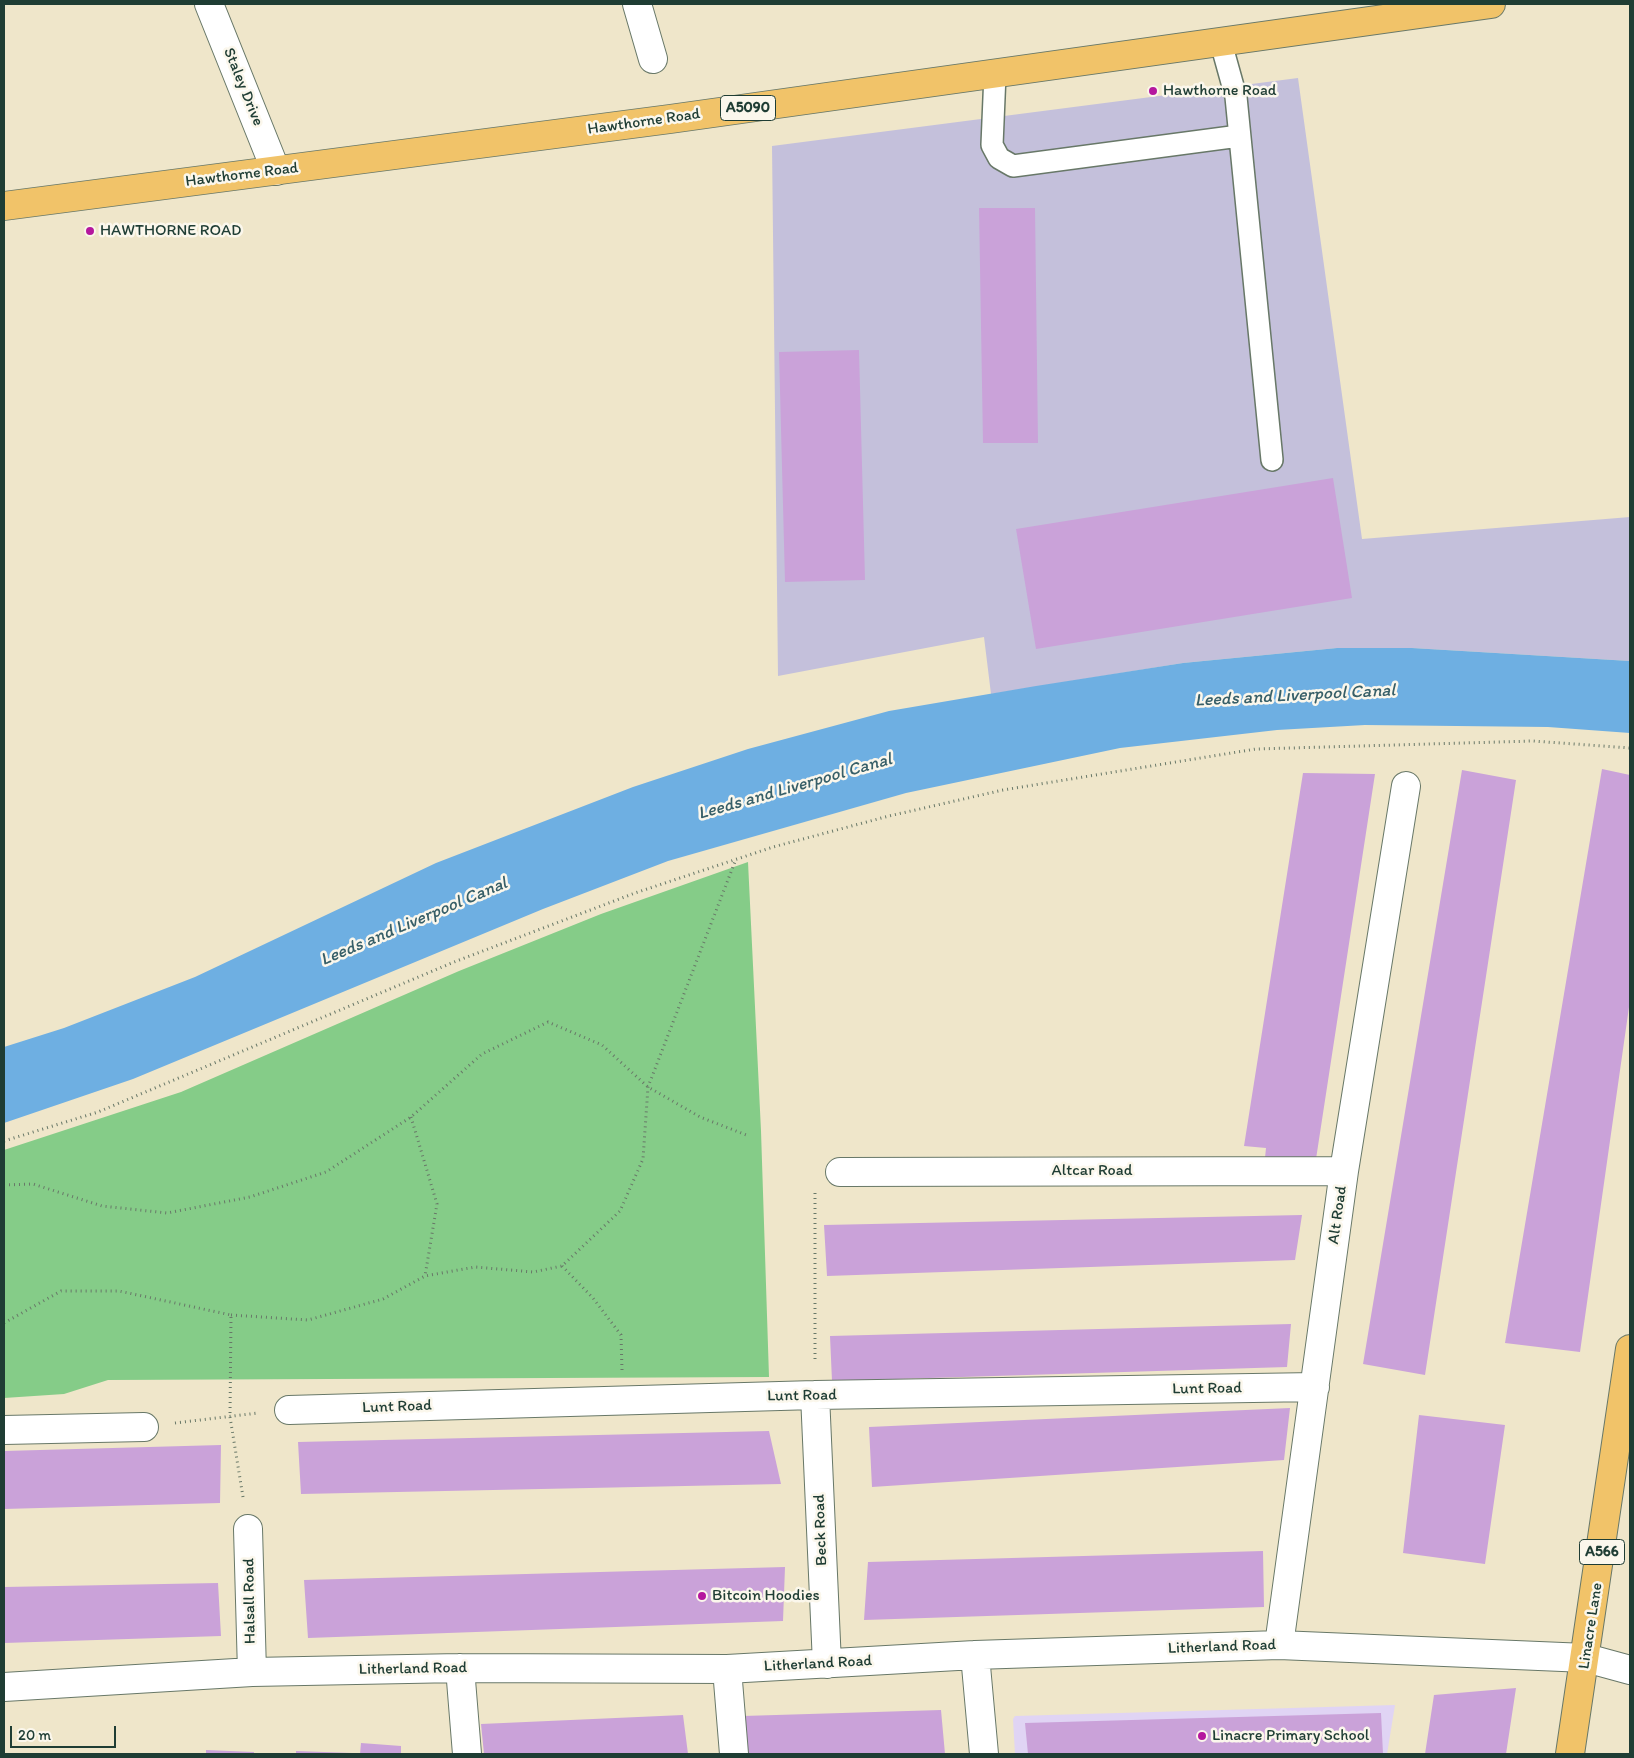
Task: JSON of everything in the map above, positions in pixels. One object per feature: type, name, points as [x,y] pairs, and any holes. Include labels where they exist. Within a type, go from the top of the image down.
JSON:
[{"type":"main road","name":"Hawthorne Road","points":[[4,206],[1221,43],[1453,6],[1491,4]]},
{"type":"main road","name":"Linacre Lane","points":[[1570,1754],[1586,1658],[1630,1349]]},
{"type":"street","name":"Staley Drive","points":[[210,4],[276,171]]},
{"type":"street","points":[[637,4],[653,59]]},
{"type":"street","name":"Alt Road","points":[[1279,1645],[1344,1171],[1406,786]]},
{"type":"street","name":"Altcar Road","points":[[840,1172],[1344,1171]]},
{"type":"street","name":"Lunt Road","points":[[289,1410],[815,1395],[1315,1387]]},
{"type":"street","name":"Beck Road","points":[[815,1395],[827,1664]]},
{"type":"street","points":[[4,1430],[144,1427]]},
{"type":"street","name":"Halsall Road","points":[[248,1530],[252,1672]]},
{"type":"street","name":"Litherland Road","points":[[4,1687],[252,1672],[460,1668],[727,1668],[975,1655],[1279,1645],[1586,1658],[1630,1670]]},
{"type":"street","points":[[975,1655],[984,1754]]},
{"type":"street","points":[[460,1668],[467,1754]]},
{"type":"street","points":[[727,1668],[734,1754]]},
{"type":"lane","points":[[1221,43],[1236,97],[1272,460]]},
{"type":"lane","points":[[995,74],[992,145],[999,158],[1014,166],[1239,136]]},
{"type":"path","points":[[4,1141],[98,1112],[454,962],[636,894],[736,860],[889,816],[1003,790],[1256,748],[1533,741],[1630,748]]},
{"type":"path","points":[[4,1323],[61,1291],[119,1291],[231,1315],[308,1320],[383,1299],[425,1276],[475,1267],[533,1272],[562,1266],[620,1211],[642,1159],[648,1087],[736,860]]},
{"type":"path","points":[[4,1185],[33,1184],[102,1206],[167,1213],[250,1197],[326,1172],[411,1117],[482,1054],[548,1022],[602,1045],[648,1087],[700,1117],[750,1136]]},
{"type":"path","points":[[411,1117],[437,1204],[425,1276]]},
{"type":"path","points":[[815,1395],[815,1174],[840,1172]]},
{"type":"path","points":[[562,1266],[593,1298],[621,1335],[622,1400]]},
{"type":"path","points":[[231,1315],[230,1417],[248,1530]]},
{"type":"path","points":[[144,1427],[289,1410]]},
{"type":"shaded area","points":[[1298,78],[1362,539],[1630,517],[1630,661],[1412,648],[1337,648],[1183,663],[991,694],[984,637],[778,676],[772,146]]},
{"type":"shaded area","name":"Linacre Primary School","points":[[1395,1705],[1387,1754],[1015,1754],[1013,1719],[1015,1716]]},
{"type":"green space","points":[[748,862],[761,1131],[769,1377],[108,1380],[64,1394],[4,1398],[4,1150],[181,1092],[459,971],[601,914]]},
{"type":"water","name":"Leeds and Liverpool Canal","points":[[1337,648],[1412,648],[1630,661],[1630,733],[1548,727],[1365,725],[1277,730],[1120,748],[906,793],[668,861],[543,909],[133,1079],[4,1123],[4,1047],[64,1028],[195,977],[436,863],[633,787],[748,749],[889,711],[1183,663]]},
{"type":"building","points":[[979,208],[1035,208],[1038,443],[983,443]]},
{"type":"building","points":[[859,350],[865,580],[785,582],[779,352]]},
{"type":"building","points":[[1333,478],[1352,598],[1036,649],[1016,529]]},
{"type":"building","points":[[1602,769],[1630,775],[1630,1000],[1580,1352],[1505,1343]]},
{"type":"building","points":[[1462,770],[1516,780],[1425,1375],[1363,1364]]},
{"type":"building","points":[[1303,773],[1375,774],[1316,1159],[1265,1158],[1266,1148],[1244,1146]]},
{"type":"building","points":[[1302,1215],[1295,1260],[827,1276],[824,1225]]},
{"type":"building","points":[[1291,1324],[1287,1367],[832,1381],[830,1336]]},
{"type":"building","points":[[1290,1408],[1284,1460],[872,1487],[869,1427]]},
{"type":"building","points":[[1419,1415],[1505,1425],[1485,1564],[1403,1553]]},
{"type":"building","points":[[769,1431],[781,1484],[301,1494],[298,1442]]},
{"type":"building","points":[[221,1445],[220,1503],[4,1509],[4,1451]]},
{"type":"building","points":[[1263,1551],[1264,1607],[864,1620],[868,1562]]},
{"type":"building","points":[[785,1567],[783,1621],[308,1638],[304,1580]]},
{"type":"building","points":[[218,1583],[221,1636],[4,1643],[4,1587]]},
{"type":"building","points":[[1516,1688],[1506,1754],[1425,1754],[1434,1695]]},
{"type":"building","points":[[941,1710],[945,1754],[745,1754],[743,1716]]},
{"type":"building","name":"Linacre Primary School","points":[[1381,1713],[1383,1754],[1028,1754],[1025,1723]]},
{"type":"building","points":[[683,1715],[688,1754],[484,1754],[481,1724]]},
{"type":"building","points":[[361,1743],[401,1746],[401,1754],[360,1754]]},
{"type":"building","points":[[206,1750],[254,1752],[254,1754],[206,1754]]},
{"type":"building","points":[[296,1751],[352,1753],[352,1754],[296,1754]]},
{"type":"place","name":"Hawthorne Road","points":[[1153,91]]},
{"type":"place","name":"HAWTHORNE ROAD","points":[[90,231]]},
{"type":"place","name":"Bitcoin Hoodies","points":[[702,1596]]},
{"type":"place","name":"Linacre Primary School","points":[[1202,1736]]}]
